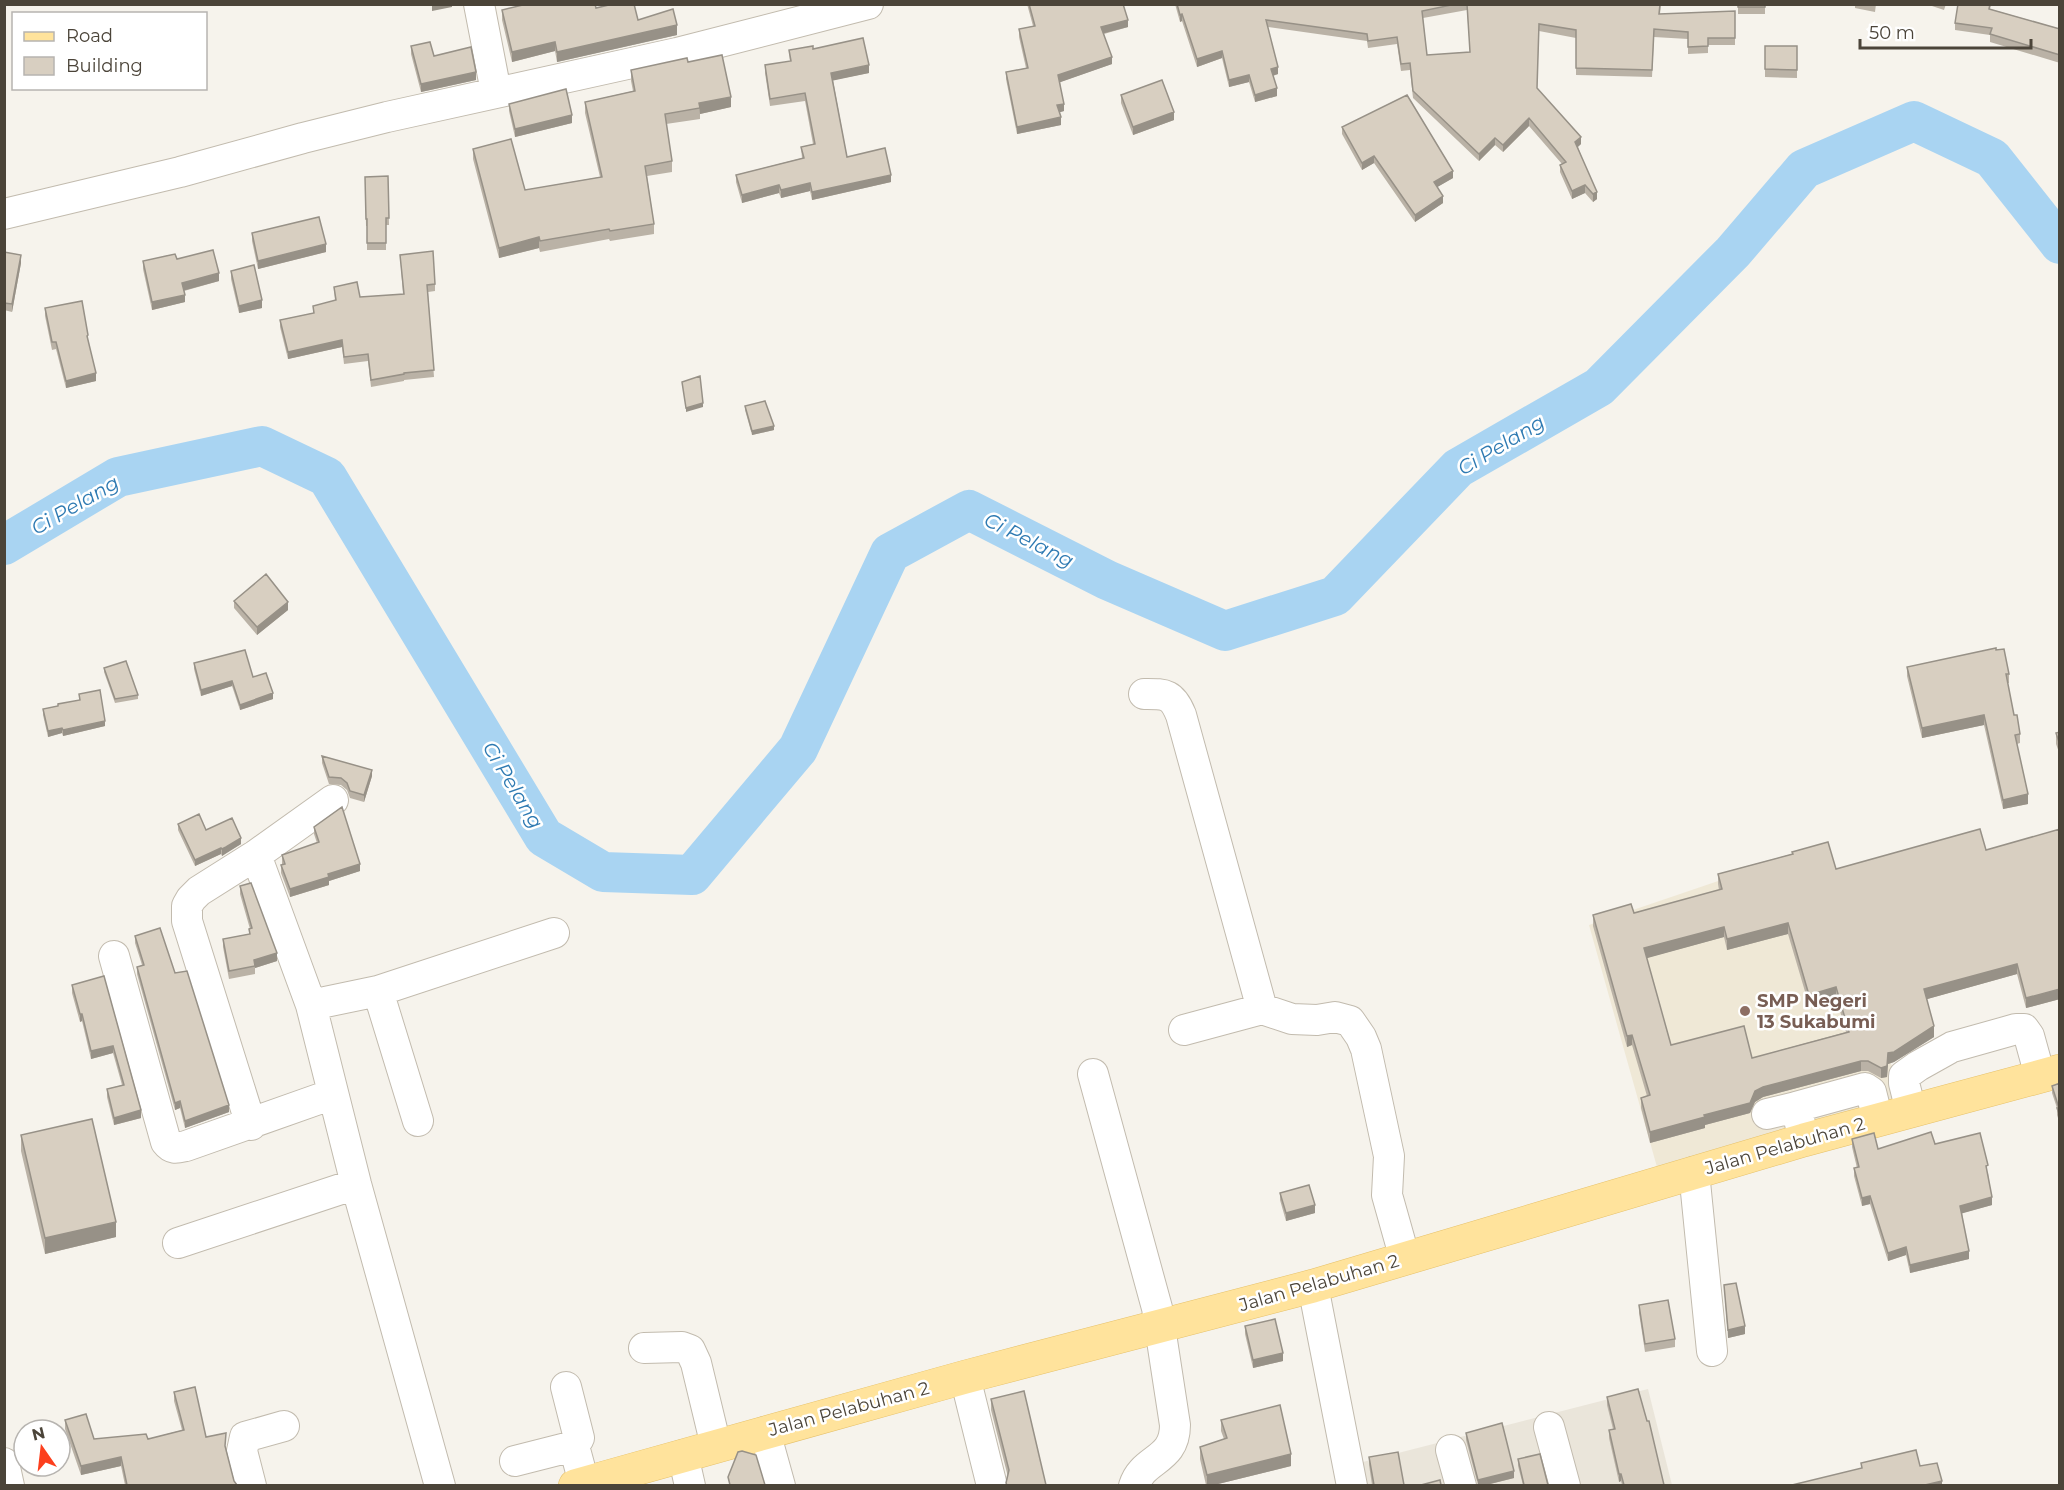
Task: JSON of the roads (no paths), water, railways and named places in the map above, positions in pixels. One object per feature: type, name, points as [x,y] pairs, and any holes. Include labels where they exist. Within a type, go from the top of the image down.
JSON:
[{"type":"main road","name":"Jalan Pelabuhan 2","points":[[592,1483],[686,1470],[716,1446],[965,1377],[1313,1286],[1804,1140],[2050,1073]]},
{"type":"street","points":[[479,4],[496,92]]},
{"type":"street","points":[[4,214],[180,172],[324,133],[496,92],[676,53],[860,5]]},
{"type":"street","points":[[1144,694],[1165,694],[1176,703],[1181,715],[1262,1009]]},
{"type":"street","points":[[251,1125],[186,913],[190,899],[199,891],[256,855],[333,800]]},
{"type":"street","points":[[256,855],[311,1005],[356,1184],[440,1485]]},
{"type":"street","points":[[311,1005],[378,991],[554,933]]},
{"type":"street","points":[[114,956],[169,1146],[174,1149],[186,1146],[251,1125],[333,1094]]},
{"type":"street","points":[[378,991],[418,1121]]},
{"type":"street","points":[[1184,1030],[1262,1009],[1292,1019],[1317,1020],[1335,1017],[1350,1022],[1361,1037],[1366,1049],[1389,1156],[1387,1195],[1405,1259]]},
{"type":"street","points":[[1911,1111],[1904,1076],[1952,1047],[2016,1029],[2024,1029],[2050,1073]]},
{"type":"street","points":[[1093,1074],[1157,1308],[1173,1414],[1175,1435],[1173,1443],[1167,1451],[1142,1471],[1134,1485]]},
{"type":"street","points":[[1767,1114],[1865,1088],[1871,1092],[1878,1120]]},
{"type":"street","points":[[1796,1107],[1804,1140]]},
{"type":"street","points":[[1694,1172],[1712,1351]]},
{"type":"street","points":[[178,1244],[356,1184]]},
{"type":"street","points":[[1313,1286],[1352,1485]]},
{"type":"street","points":[[644,1348],[682,1347],[690,1350],[696,1363],[716,1446]]},
{"type":"street","points":[[965,1377],[992,1485]]},
{"type":"street","points":[[515,1461],[574,1446],[579,1438],[566,1387]]},
{"type":"street","points":[[251,1485],[242,1451],[246,1437],[285,1426]]},
{"type":"street","points":[[1549,1427],[1564,1485]]},
{"type":"street","points":[[765,1432],[780,1485]]},
{"type":"street","points":[[574,1446],[592,1483]]},
{"type":"street","points":[[1451,1450],[1461,1485]]},
{"type":"street","points":[[4,1463],[9,1485]]},
{"type":"waterway","name":"Ci Pelang","points":[[4,545],[118,477],[262,446],[327,477],[544,837],[603,872],[692,875],[798,749],[890,553],[969,510],[1107,580],[1225,631],[1335,596],[1458,468],[1599,387],[1733,252],[1804,169],[1914,121],[1992,158],[2060,244]]},
{"type":"place","name":"SMP Negeri 13 Sukabumi","points":[[1745,1011]]}]
